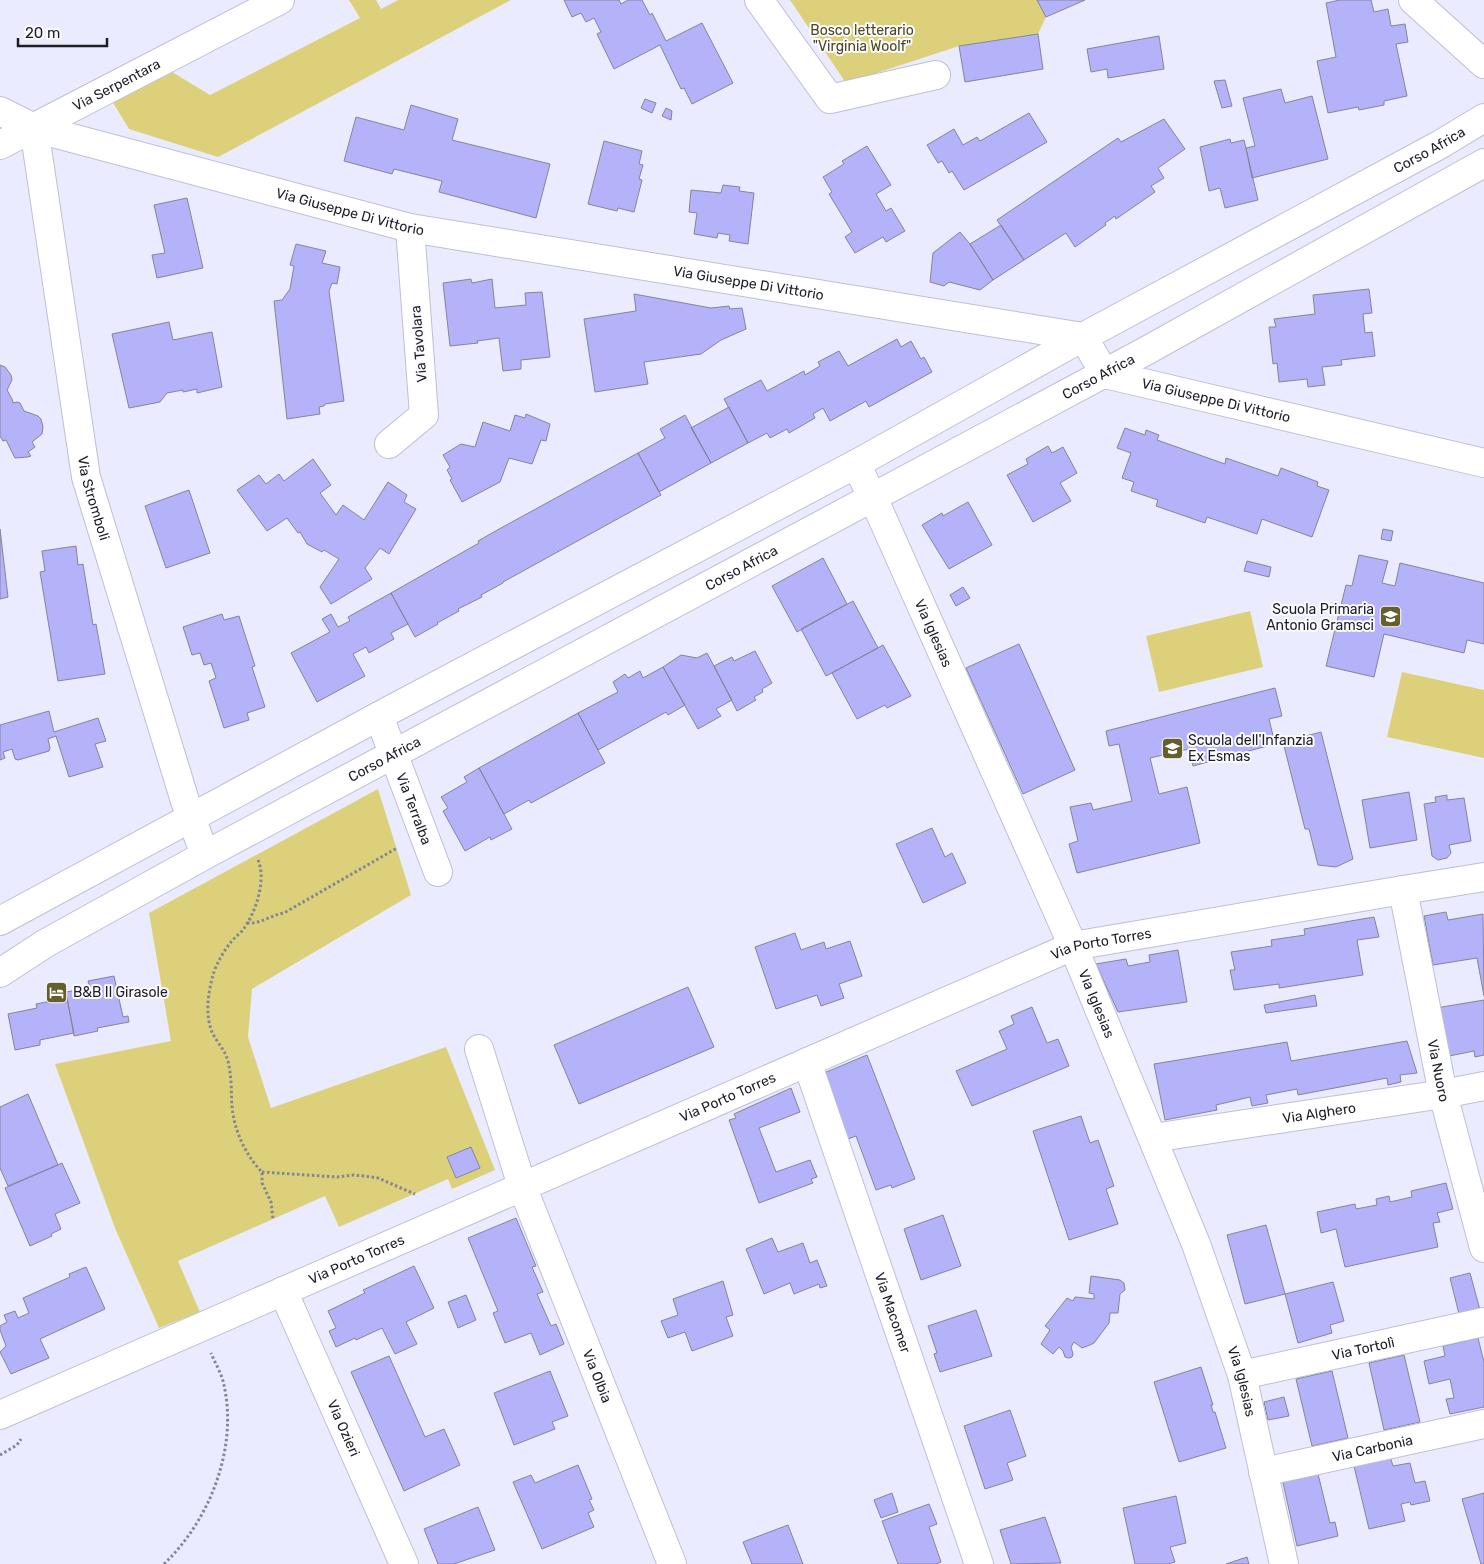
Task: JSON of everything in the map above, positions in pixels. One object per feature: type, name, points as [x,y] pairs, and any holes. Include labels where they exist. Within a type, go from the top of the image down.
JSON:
[{"type":"street","name":"Via Serpentara","points":[[0,145],[280,0]]},
{"type":"street","points":[[759,0],[830,99],[936,75]]},
{"type":"street","points":[[1413,0],[1484,64]]},
{"type":"street","name":"Via Giuseppe Di Vittorio","points":[[0,111],[34,128],[410,228],[1083,337]]},
{"type":"street","name":"Corso Africa","points":[[0,921],[380,716],[856,464],[1083,337],[1424,153],[1484,118]]},
{"type":"street","name":"Via Stromboli","points":[[34,128],[86,477],[191,818],[205,855]]},
{"type":"street","name":"Corso Africa","points":[[0,972],[46,943],[205,855],[1105,374],[1484,163]]},
{"type":"street","name":"Via Tavolara","points":[[389,444],[424,415],[410,228]]},
{"type":"street","points":[[1083,337],[1105,374]]},
{"type":"street","name":"Via Giuseppe Di Vittorio","points":[[1105,374],[1484,463]]},
{"type":"street","name":"Via Iglesias","points":[[856,464],[873,498],[1072,946],[1196,1244],[1242,1375],[1284,1564]]},
{"type":"street","name":"Via Terralba","points":[[380,716],[438,872]]},
{"type":"street","name":"Via Porto Torres","points":[[0,1415],[1072,946],[1484,877]]},
{"type":"street","name":"Via Nuoro","points":[[1403,890],[1444,1094],[1484,1248]]},
{"type":"street","name":"Via Olbia","points":[[478,1048],[522,1186],[672,1564]]},
{"type":"street","name":"Via Macomer","points":[[807,1062],[980,1564]]},
{"type":"street","name":"Via Alghero","points":[[1152,1138],[1444,1094],[1484,1086]]},
{"type":"street","name":"Via Ozieri","points":[[283,1291],[404,1564]]},
{"type":"street","name":"Via Tortolì","points":[[1242,1375],[1484,1322]]},
{"type":"street","name":"Via Carbonia","points":[[1263,1472],[1484,1424]]},
{"type":"path","points":[[247,923],[256,923],[284,912],[424,833]]},
{"type":"path","points":[[245,834],[261,867],[262,880],[259,894],[247,923],[228,946],[213,974],[208,1001],[208,1014],[212,1031],[227,1057],[232,1082],[234,1123],[252,1162],[262,1172],[352,1175],[378,1178],[415,1194]]},
{"type":"path","points":[[262,1172],[262,1183],[271,1202],[273,1219]]},
{"type":"path","points":[[164,1564],[177,1551],[192,1531],[207,1504],[217,1482],[226,1437],[227,1408],[224,1383],[199,1328]]},
{"type":"green space","points":[[349,0],[376,0],[381,9],[398,0],[511,0],[218,157],[129,129],[112,101],[169,70],[210,95],[360,18]]},
{"type":"green space","name":"Bosco letterario \"Virginia Woolf\"","points":[[790,0],[1037,0],[1046,17],[1038,34],[959,46],[846,83]]},
{"type":"green space","points":[[1250,611],[1263,667],[1159,692],[1146,636]]},
{"type":"green space","points":[[1402,672],[1484,690],[1484,758],[1387,737]]},
{"type":"green space","points":[[378,789],[411,895],[252,989],[248,1037],[271,1108],[446,1047],[495,1170],[452,1189],[448,1179],[339,1227],[325,1196],[178,1261],[200,1312],[159,1328],[115,1228],[55,1064],[171,1041],[149,913]]},
{"type":"building","points":[[564,0],[619,0],[621,4],[628,0],[642,0],[650,15],[652,13],[666,41],[702,23],[733,83],[692,104],[684,88],[681,89],[660,45],[614,69],[597,34],[601,32],[594,18],[586,22],[581,13],[572,17]]},
{"type":"building","points":[[1037,0],[1085,0],[1046,17]]},
{"type":"building","points":[[1340,0],[1371,0],[1374,12],[1388,9],[1391,26],[1405,24],[1408,42],[1396,44],[1407,96],[1384,101],[1384,105],[1359,110],[1358,107],[1328,113],[1317,61],[1336,57],[1326,3]]},
{"type":"building","points":[[1038,34],[1043,69],[965,82],[959,46]]},
{"type":"building","points":[[1159,36],[1164,69],[1108,78],[1107,69],[1091,72],[1087,49]]},
{"type":"building","points":[[1225,80],[1232,106],[1222,108],[1214,81]]},
{"type":"building","points":[[1281,89],[1285,103],[1312,96],[1328,159],[1252,178],[1246,148],[1255,146],[1243,98]]},
{"type":"building","points":[[645,99],[656,103],[652,113],[641,108]]},
{"type":"building","points":[[411,105],[458,119],[452,140],[550,164],[536,218],[439,192],[442,181],[394,169],[392,174],[344,161],[356,117],[404,130]]},
{"type":"building","points":[[666,108],[672,111],[671,120],[662,116]]},
{"type":"building","points":[[1029,113],[1047,142],[964,190],[952,171],[949,173],[942,161],[938,163],[927,145],[954,129],[963,145],[977,137],[980,141]]},
{"type":"building","points":[[1164,119],[1185,149],[1158,168],[1164,178],[1151,186],[1155,192],[1116,219],[1115,216],[1105,223],[1106,225],[1075,247],[1066,233],[1024,260],[997,220],[1118,138],[1121,142]]},
{"type":"building","points":[[1230,139],[1231,143],[1244,140],[1258,200],[1225,208],[1220,188],[1209,191],[1200,147]]},
{"type":"building","points":[[604,141],[642,151],[639,164],[643,165],[639,179],[642,180],[634,212],[618,208],[617,211],[588,204]]},
{"type":"building","points":[[867,146],[891,185],[876,194],[886,211],[891,208],[905,231],[886,242],[883,237],[855,253],[845,237],[852,232],[829,194],[832,192],[823,177],[844,164],[842,161]]},
{"type":"building","points":[[723,185],[740,187],[739,191],[754,193],[748,244],[729,241],[730,235],[718,233],[717,238],[694,234],[697,213],[689,212],[691,190],[721,193]]},
{"type":"building","points":[[187,198],[203,268],[157,278],[152,255],[165,253],[154,205]]},
{"type":"building","points":[[1001,225],[1024,260],[993,280],[970,244]]},
{"type":"building","points":[[960,232],[993,280],[980,290],[949,282],[944,286],[930,282],[933,253]]},
{"type":"building","points":[[296,244],[326,251],[322,263],[340,267],[337,284],[332,283],[329,291],[344,401],[325,404],[319,407],[320,414],[287,419],[274,301],[282,300],[290,289],[294,266],[290,265]]},
{"type":"building","points":[[471,279],[472,283],[492,279],[495,308],[526,305],[525,293],[542,292],[550,357],[521,360],[521,369],[503,371],[499,338],[477,341],[478,343],[450,346],[443,283]]},
{"type":"building","points":[[1369,289],[1372,313],[1363,314],[1365,333],[1372,332],[1375,356],[1341,360],[1342,365],[1322,367],[1325,385],[1308,387],[1307,379],[1279,382],[1277,363],[1273,364],[1269,327],[1276,327],[1274,319],[1315,314],[1313,295]]},
{"type":"building","points":[[634,294],[711,308],[729,306],[730,309],[742,308],[746,329],[721,340],[701,354],[644,362],[648,384],[595,392],[584,319],[636,311]]},
{"type":"building","points":[[169,322],[173,340],[212,332],[222,387],[197,393],[197,389],[167,393],[160,402],[129,408],[112,334]]},
{"type":"building","points":[[897,339],[901,347],[911,341],[921,359],[924,357],[932,372],[869,407],[866,401],[830,421],[823,408],[813,414],[815,418],[789,433],[787,429],[770,438],[767,433],[748,443],[724,399],[761,380],[767,391],[804,371],[805,375],[820,366],[818,362],[839,351],[848,366]]},
{"type":"building","points":[[0,365],[5,367],[11,375],[12,380],[7,390],[13,403],[20,403],[24,411],[41,419],[42,434],[32,442],[35,447],[28,452],[31,456],[28,457],[15,458],[6,440],[3,441],[0,436]]},
{"type":"building","points":[[729,407],[748,443],[711,463],[691,428]]},
{"type":"building","points":[[526,414],[550,424],[546,441],[541,440],[532,464],[509,458],[500,482],[462,502],[450,480],[452,479],[447,470],[450,467],[443,455],[461,444],[475,447],[483,422],[510,431],[515,415],[525,418]]},
{"type":"building","points":[[685,415],[711,463],[659,492],[638,453],[665,438],[660,429]]},
{"type":"building","points":[[1125,428],[1145,435],[1146,430],[1159,435],[1157,440],[1225,464],[1226,458],[1278,476],[1281,468],[1318,482],[1317,486],[1329,490],[1312,537],[1262,519],[1257,534],[1207,517],[1205,523],[1156,506],[1158,500],[1131,491],[1134,482],[1122,478],[1131,453],[1117,448]]},
{"type":"building","points":[[1048,446],[1052,453],[1063,447],[1077,473],[1060,483],[1071,501],[1033,522],[1007,475],[1028,464],[1026,459]]},
{"type":"building","points":[[638,453],[661,495],[503,582],[481,595],[482,597],[458,609],[459,611],[415,637],[391,593],[479,543],[478,541]]},
{"type":"building","points":[[313,459],[331,485],[320,493],[336,515],[343,505],[364,520],[388,482],[407,495],[404,502],[416,509],[389,554],[380,548],[365,568],[372,579],[331,604],[320,587],[339,559],[324,550],[322,552],[307,544],[300,532],[298,533],[287,518],[267,531],[237,490],[259,475],[266,484],[279,474],[284,481]]},
{"type":"building","points":[[189,490],[210,553],[166,568],[145,506]]},
{"type":"building","points":[[968,502],[992,545],[949,569],[922,525],[942,513],[943,516]]},
{"type":"building","points":[[0,529],[8,597],[0,599]]},
{"type":"building","points":[[1383,529],[1393,531],[1391,541],[1381,539]]},
{"type":"building","points":[[76,546],[78,565],[83,564],[93,625],[96,624],[105,674],[58,681],[40,572],[45,571],[42,551]]},
{"type":"building","points":[[1359,555],[1388,561],[1382,583],[1395,586],[1400,563],[1484,583],[1484,644],[1467,640],[1464,653],[1384,634],[1374,677],[1326,666],[1346,585],[1352,586]]},
{"type":"building","points":[[823,558],[847,604],[797,632],[772,586]]},
{"type":"building","points":[[1247,561],[1271,567],[1269,577],[1244,571]]},
{"type":"building","points":[[963,587],[970,598],[956,606],[950,595]]},
{"type":"building","points":[[391,593],[408,624],[391,633],[394,639],[369,653],[366,647],[353,654],[365,676],[317,702],[291,653],[330,632],[322,619],[331,614],[338,627],[350,621],[348,617]]},
{"type":"building","points":[[853,601],[878,648],[826,676],[801,629]]},
{"type":"building","points":[[222,614],[224,620],[239,616],[255,666],[252,667],[265,707],[247,713],[249,720],[224,728],[209,681],[216,678],[211,663],[204,665],[200,653],[192,655],[183,627]]},
{"type":"building","points":[[1019,644],[1075,770],[1023,794],[966,668]]},
{"type":"building","points":[[883,645],[911,696],[887,708],[885,705],[857,719],[832,673]]},
{"type":"building","points":[[755,651],[772,683],[762,689],[763,692],[754,697],[756,700],[737,711],[714,666],[732,657],[734,661]]},
{"type":"building","points":[[707,653],[732,700],[716,709],[721,716],[698,729],[663,667],[681,655],[697,658]]},
{"type":"building","points":[[663,667],[685,705],[668,715],[666,712],[598,750],[578,713],[618,692],[613,682],[625,674],[628,678],[640,671],[643,678]]},
{"type":"building","points":[[1275,688],[1282,716],[1269,719],[1275,744],[1193,766],[1189,749],[1150,758],[1159,794],[1187,787],[1200,843],[1077,873],[1069,844],[1078,841],[1070,807],[1091,803],[1093,810],[1132,801],[1119,744],[1109,746],[1106,731]]},
{"type":"building","points":[[49,711],[54,732],[98,718],[106,741],[95,744],[103,767],[69,777],[56,736],[48,739],[49,751],[18,760],[15,759],[12,749],[3,752],[5,758],[0,760],[0,725]]},
{"type":"building","points":[[578,713],[605,763],[531,803],[529,800],[504,814],[479,768]]},
{"type":"building","points":[[1321,732],[1353,859],[1336,867],[1318,865],[1309,829],[1305,829],[1283,742]]},
{"type":"building","points":[[479,768],[512,829],[491,840],[490,837],[465,851],[443,811],[448,808],[441,797],[467,782],[464,777]]},
{"type":"building","points":[[1409,792],[1417,840],[1370,848],[1362,800]]},
{"type":"building","points":[[1447,795],[1447,800],[1464,798],[1471,841],[1449,845],[1451,853],[1447,858],[1438,860],[1432,856],[1424,804],[1436,802],[1435,797]]},
{"type":"building","points":[[932,828],[945,857],[952,853],[966,883],[923,903],[896,844]]},
{"type":"building","points":[[1446,912],[1448,920],[1483,914],[1484,996],[1477,958],[1433,965],[1424,916]]},
{"type":"building","points":[[1374,917],[1379,937],[1357,940],[1363,975],[1279,988],[1279,984],[1234,990],[1230,970],[1235,970],[1231,952],[1272,946],[1271,940],[1305,935],[1304,929]]},
{"type":"building","points":[[795,933],[801,950],[824,942],[826,949],[850,941],[862,976],[839,984],[844,998],[821,1006],[817,995],[776,1009],[755,947]]},
{"type":"building","points":[[1178,950],[1187,1002],[1118,1012],[1096,964],[1126,959],[1128,966],[1150,962],[1149,955]]},
{"type":"building","points":[[114,976],[123,1017],[128,1016],[129,1022],[97,1028],[98,1031],[74,1036],[66,992],[90,988],[88,981]]},
{"type":"building","points":[[688,987],[714,1047],[579,1104],[554,1045]]},
{"type":"building","points":[[1315,995],[1317,1006],[1266,1013],[1264,1005]]},
{"type":"building","points":[[67,998],[74,1033],[40,1040],[40,1045],[15,1050],[8,1014],[37,1008],[36,1004]]},
{"type":"building","points":[[1484,1000],[1484,1055],[1475,1057],[1474,1051],[1449,1056],[1436,1008]]},
{"type":"building","points":[[1032,1007],[1047,1043],[1058,1039],[1069,1066],[972,1106],[956,1071],[1007,1049],[999,1031],[1014,1024],[1011,1016]]},
{"type":"building","points":[[1407,1041],[1417,1073],[1400,1075],[1401,1082],[1388,1085],[1387,1078],[1298,1095],[1297,1089],[1266,1095],[1268,1103],[1252,1106],[1250,1097],[1216,1105],[1217,1110],[1165,1120],[1154,1064],[1287,1042],[1291,1061]]},
{"type":"building","points":[[867,1055],[915,1179],[892,1188],[891,1185],[876,1190],[856,1136],[848,1139],[824,1073]]},
{"type":"building","points":[[791,1088],[800,1112],[759,1128],[776,1172],[810,1160],[817,1177],[811,1179],[813,1183],[759,1203],[729,1120],[736,1118],[734,1114]]},
{"type":"building","points":[[28,1094],[58,1165],[8,1186],[0,1168],[0,1107]]},
{"type":"building","points":[[1081,1116],[1090,1143],[1098,1140],[1114,1186],[1106,1189],[1118,1224],[1069,1240],[1033,1131]]},
{"type":"building","points":[[471,1147],[480,1168],[456,1178],[447,1157]]},
{"type":"building","points":[[62,1163],[80,1203],[55,1214],[61,1229],[51,1234],[52,1236],[30,1246],[5,1188]]},
{"type":"building","points":[[1446,1183],[1453,1209],[1437,1213],[1440,1222],[1433,1223],[1438,1247],[1345,1267],[1336,1229],[1321,1233],[1317,1212],[1355,1204],[1356,1209],[1377,1205],[1376,1199],[1389,1196],[1390,1202],[1412,1197],[1411,1191]]},
{"type":"building","points":[[943,1215],[961,1266],[921,1280],[904,1229]]},
{"type":"building","points":[[516,1218],[536,1266],[532,1267],[543,1292],[537,1294],[551,1326],[556,1324],[564,1344],[540,1355],[531,1333],[505,1343],[493,1313],[498,1311],[468,1238]]},
{"type":"building","points":[[1266,1225],[1285,1294],[1245,1304],[1227,1235]]},
{"type":"building","points":[[772,1238],[778,1252],[803,1243],[810,1263],[817,1260],[827,1286],[820,1288],[819,1284],[794,1294],[790,1283],[764,1294],[746,1249]]},
{"type":"building","points":[[414,1266],[434,1308],[406,1322],[417,1344],[395,1354],[382,1328],[336,1347],[329,1331],[336,1328],[328,1311],[365,1293],[363,1290]]},
{"type":"building","points":[[86,1267],[105,1309],[40,1339],[49,1358],[11,1374],[0,1352],[6,1346],[0,1330],[0,1326],[7,1322],[4,1315],[15,1311],[18,1318],[29,1313],[23,1298],[70,1277],[69,1274]]},
{"type":"building","points":[[1470,1273],[1480,1310],[1459,1314],[1450,1278]]},
{"type":"building","points":[[1091,1276],[1120,1280],[1124,1283],[1125,1290],[1120,1294],[1118,1313],[1110,1313],[1109,1323],[1094,1343],[1082,1348],[1074,1342],[1071,1347],[1072,1357],[1065,1357],[1059,1347],[1053,1354],[1041,1344],[1050,1330],[1045,1326],[1067,1298],[1073,1301],[1075,1297],[1094,1299],[1094,1294],[1089,1293]]},
{"type":"building","points":[[723,1281],[733,1315],[726,1317],[733,1336],[692,1351],[685,1332],[668,1338],[661,1321],[678,1315],[673,1299]]},
{"type":"building","points":[[1333,1282],[1344,1321],[1330,1325],[1332,1333],[1298,1343],[1285,1294]]},
{"type":"building","points":[[466,1295],[476,1320],[458,1328],[448,1302]]},
{"type":"building","points":[[976,1310],[992,1356],[940,1372],[934,1354],[937,1353],[928,1326]]},
{"type":"building","points":[[1478,1338],[1484,1362],[1484,1407],[1450,1414],[1446,1399],[1454,1398],[1450,1379],[1429,1384],[1424,1361],[1445,1356],[1443,1346]]},
{"type":"building","points":[[1404,1355],[1420,1422],[1384,1430],[1369,1363]]},
{"type":"building","points":[[389,1356],[425,1437],[444,1429],[460,1465],[404,1491],[351,1372]]},
{"type":"building","points":[[1201,1367],[1213,1405],[1211,1405],[1213,1412],[1215,1412],[1226,1448],[1179,1462],[1154,1382]]},
{"type":"building","points":[[550,1371],[568,1416],[552,1422],[555,1429],[514,1445],[494,1393]]},
{"type":"building","points":[[1332,1371],[1348,1438],[1312,1446],[1296,1379]]},
{"type":"building","points":[[1284,1397],[1289,1416],[1268,1420],[1264,1402]]},
{"type":"building","points":[[1010,1410],[1026,1456],[1007,1463],[1013,1480],[985,1489],[964,1426]]},
{"type":"building","points":[[1389,1453],[1393,1466],[1410,1463],[1415,1483],[1425,1481],[1430,1501],[1411,1505],[1410,1502],[1401,1504],[1405,1521],[1369,1529],[1353,1462]]},
{"type":"building","points":[[578,1465],[592,1499],[589,1500],[594,1510],[588,1513],[594,1527],[542,1549],[513,1482],[531,1475],[535,1483]]},
{"type":"building","points":[[1317,1470],[1330,1523],[1335,1522],[1338,1536],[1297,1546],[1282,1478]]},
{"type":"building","points":[[892,1493],[898,1512],[881,1518],[874,1500]]},
{"type":"building","points":[[1484,1493],[1484,1564],[1481,1564],[1462,1499]]},
{"type":"building","points":[[1176,1496],[1186,1543],[1170,1547],[1175,1562],[1168,1564],[1135,1564],[1123,1508]]},
{"type":"building","points":[[929,1504],[937,1524],[929,1527],[941,1562],[936,1564],[898,1564],[882,1521]]},
{"type":"building","points":[[478,1507],[495,1550],[454,1564],[438,1564],[424,1529]]},
{"type":"building","points":[[1045,1517],[1061,1563],[1011,1564],[1000,1530]]},
{"type":"building","points":[[788,1525],[803,1564],[752,1564],[743,1542]]},
{"type":"building","points":[[1247,1557],[1249,1564],[1226,1564]]},
{"type":"place","name":"Scuola Primaria Antonio Gramsci","points":[[1390,617]]},
{"type":"place","name":"Scuola dell'Infanzia Ex Esmas","points":[[1172,748]]},
{"type":"place","name":"B&B Il Girasole","points":[[57,992]]}]
